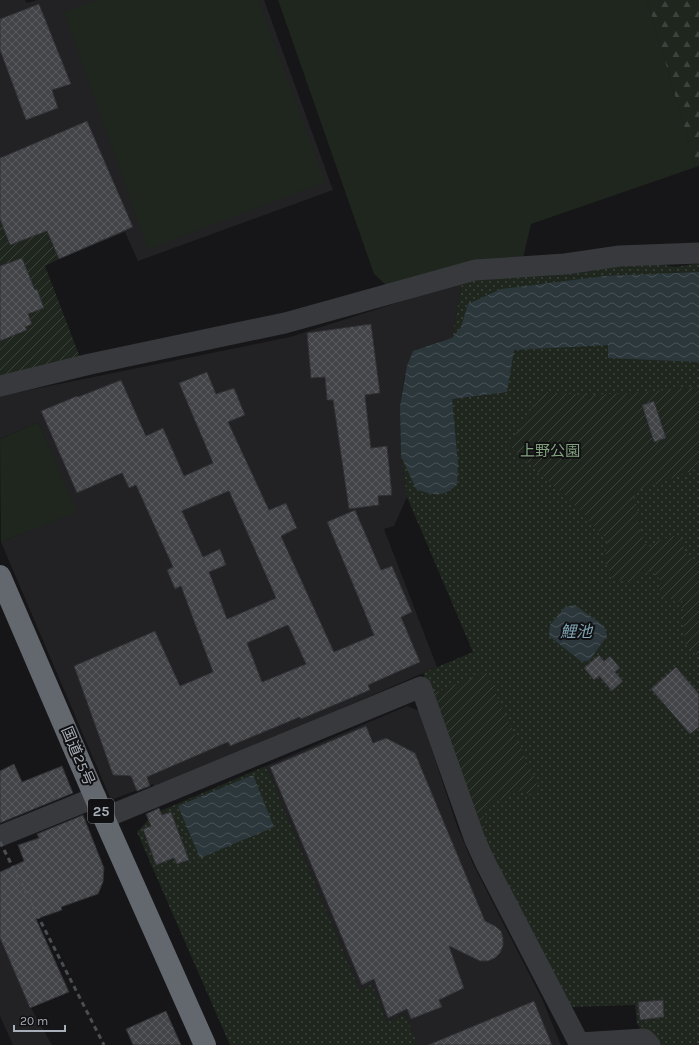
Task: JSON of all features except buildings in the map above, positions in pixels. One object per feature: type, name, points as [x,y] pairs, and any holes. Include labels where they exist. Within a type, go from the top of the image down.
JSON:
[{"type":"highway","name":"国道25号","points":[[0,576],[104,818],[205,1045]]},
{"type":"street","points":[[0,386],[90,364],[285,323],[476,270],[565,264],[620,256],[699,253]]},
{"type":"street","points":[[104,818],[421,687],[475,840],[579,1044],[644,1039],[650,1045]]},
{"type":"street","points":[[0,836],[96,798]]},
{"type":"shaded area","points":[[0,0],[25,0],[27,3],[37,0],[264,0],[333,190],[138,261],[125,232],[59,259],[30,190],[0,203]]},
{"type":"shaded area","points":[[462,282],[452,338],[413,351],[404,379],[400,406],[401,456],[407,497],[394,526],[384,529],[437,667],[155,790],[153,784],[111,800],[1,542],[76,511],[38,422],[0,439],[0,396],[290,337]]},
{"type":"shaded area","points":[[407,706],[419,711],[457,826],[473,864],[542,999],[561,1045],[418,1045],[405,1014],[387,1022],[372,985],[360,991],[266,766]]},
{"type":"shaded area","points":[[7,868],[39,925],[69,992],[31,1008],[52,1045],[13,1045],[0,1016],[0,872]]},
{"type":"green space","points":[[96,0],[258,0],[325,182],[148,249],[64,12]]},
{"type":"green space","points":[[278,0],[647,0],[696,167],[531,224],[523,258],[387,286],[374,274]]},
{"type":"green space","points":[[647,0],[699,0],[699,166],[696,167]]},
{"type":"green space","points":[[30,190],[59,259],[45,266],[81,360],[0,379],[0,203]]},
{"type":"green space","name":"上野公園","points":[[647,262],[675,267],[699,263],[699,1045],[654,1045],[637,1024],[635,1005],[570,1007],[488,849],[423,673],[473,652],[407,497],[401,456],[400,406],[407,366],[413,351],[452,338],[462,282],[477,278]]},
{"type":"green space","points":[[699,387],[699,468],[635,492],[634,498],[640,517],[638,522],[647,548],[660,540],[674,536],[681,539],[686,553],[694,561],[699,559],[699,656],[685,644],[682,601],[659,597],[661,581],[651,570],[632,583],[613,579],[605,562],[607,539],[569,499],[509,446],[529,412],[544,392],[583,395],[631,393]]},
{"type":"green space","points":[[38,422],[77,512],[1,542],[0,439]]},
{"type":"green space","points":[[486,672],[539,789],[528,795],[523,789],[483,808],[485,836],[432,694]]},
{"type":"green space","points":[[266,766],[360,991],[372,984],[387,1022],[405,1014],[418,1045],[230,1045],[137,832],[149,819],[165,809]]},
{"type":"water","points":[[699,272],[699,362],[608,358],[608,345],[514,350],[507,392],[452,399],[458,464],[457,485],[447,492],[438,494],[428,493],[416,489],[401,456],[400,406],[407,366],[413,351],[452,338],[461,327],[468,304],[501,289],[605,276]]},
{"type":"water","name":"鯉池","points":[[575,605],[604,626],[607,636],[590,660],[582,662],[549,636],[550,625],[565,607]]},
{"type":"water","points":[[253,775],[274,827],[200,858],[178,806]]},
{"type":"railway","points":[[0,842],[104,1045]]}]
